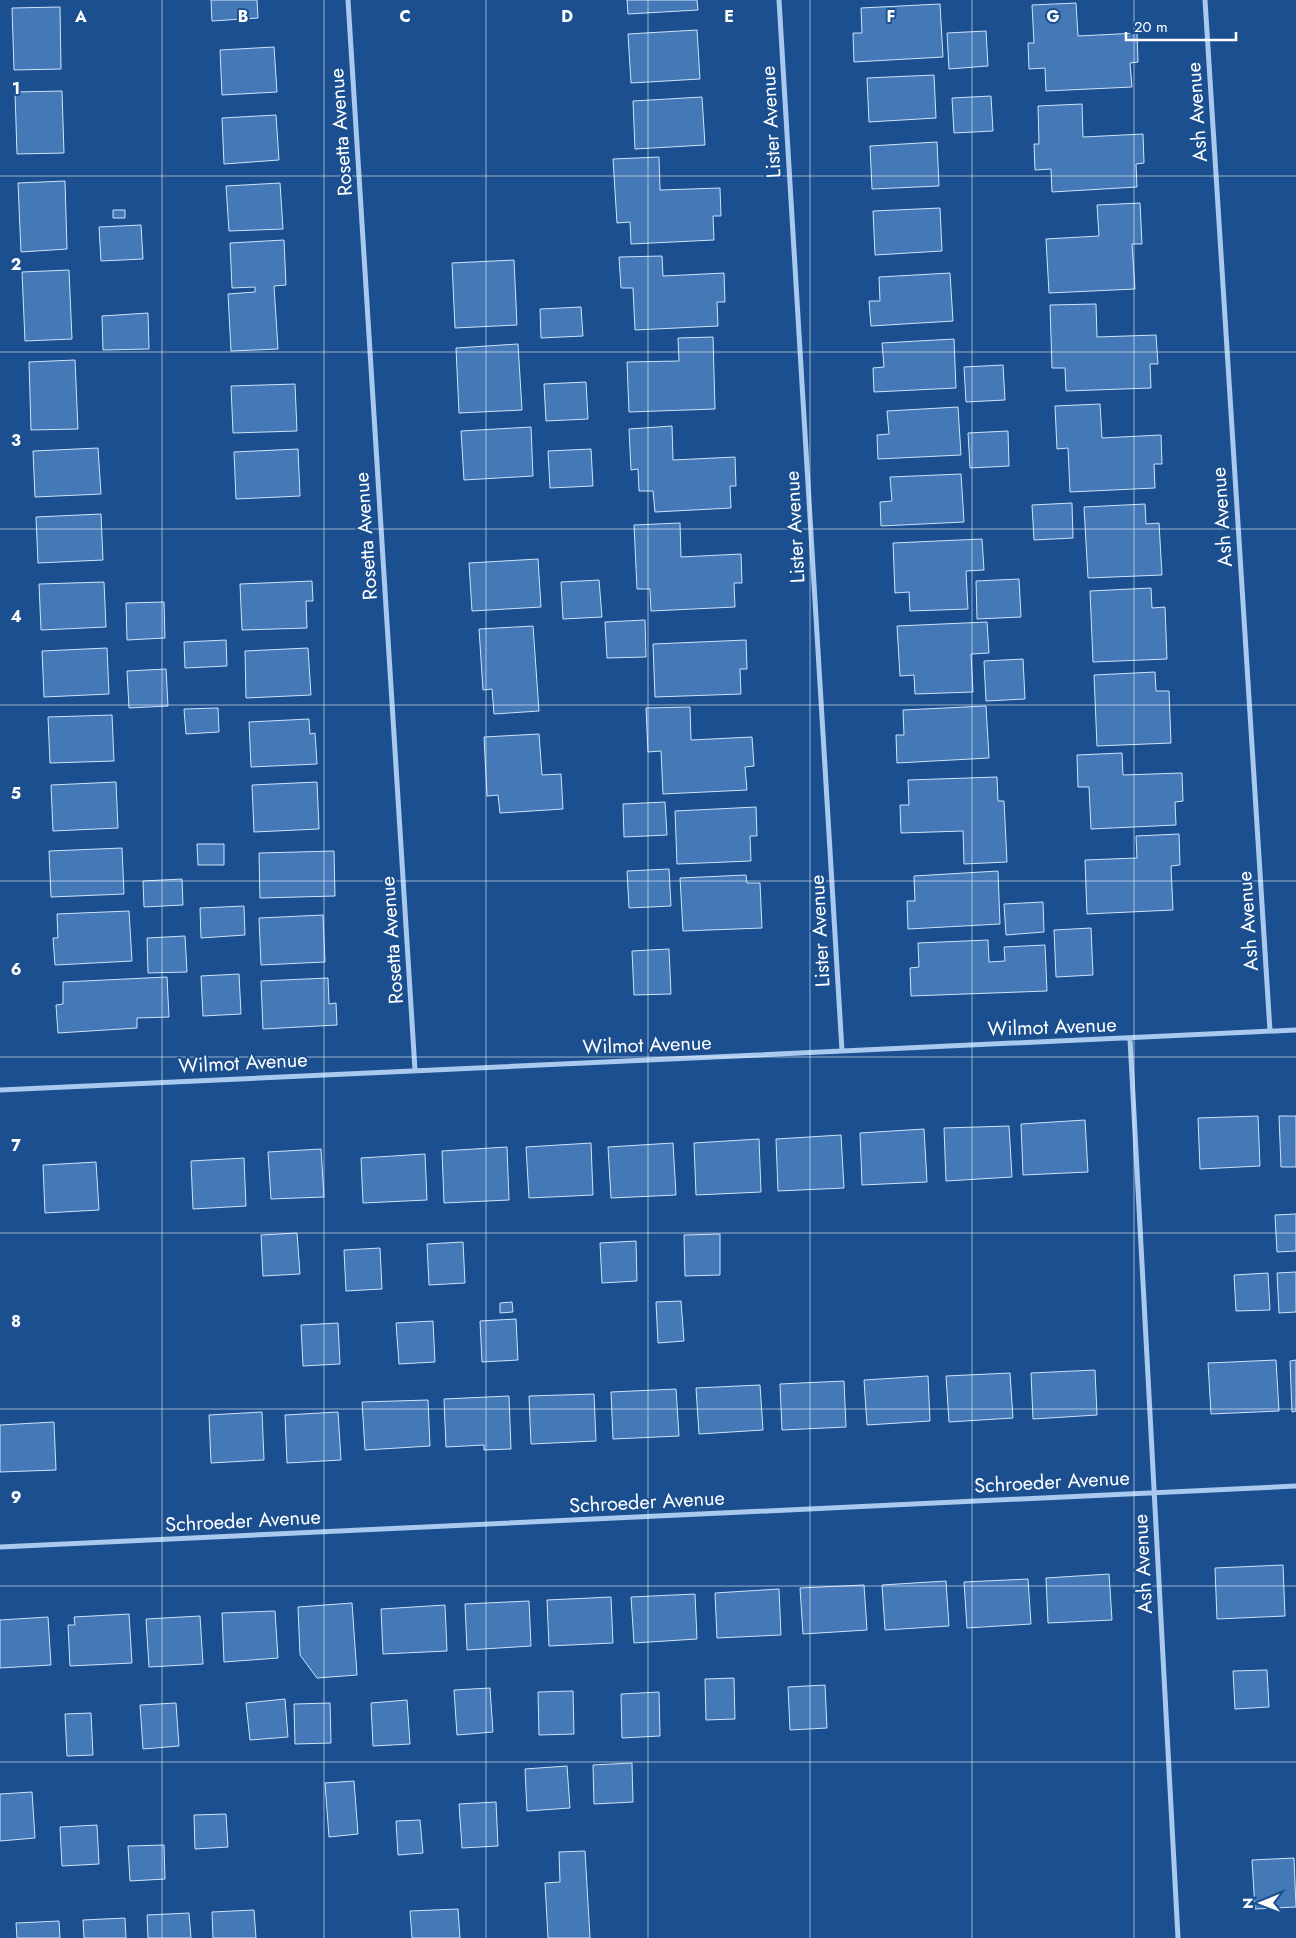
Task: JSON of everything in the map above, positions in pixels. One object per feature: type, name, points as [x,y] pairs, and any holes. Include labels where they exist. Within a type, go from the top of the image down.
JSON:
[{"type":"street","name":"Rosetta Avenue","points":[[348,0],[414,1070]]},
{"type":"street","name":"Lister Avenue","points":[[779,0],[842,1051]]},
{"type":"street","name":"Ash Avenue","points":[[1205,0],[1270,1031]]},
{"type":"street","name":"Wilmot Avenue","points":[[0,1090],[1296,1030]]},
{"type":"street","name":"Ash Avenue","points":[[1130,1039],[1178,1938]]},
{"type":"street","name":"Schroeder Avenue","points":[[0,1547],[1296,1486]]},
{"type":"building","points":[[211,0],[257,0],[258,18],[212,21]]},
{"type":"building","points":[[627,0],[697,0],[698,10],[628,14]]},
{"type":"building","points":[[1076,3],[1078,36],[1137,33],[1138,62],[1130,63],[1132,87],[1046,91],[1045,68],[1029,69],[1028,43],[1034,43],[1032,5]]},
{"type":"building","points":[[940,4],[943,57],[854,62],[853,33],[862,33],[861,8]]},
{"type":"building","points":[[60,7],[61,69],[14,70],[12,8]]},
{"type":"building","points":[[697,30],[700,79],[631,83],[628,34]]},
{"type":"building","points":[[986,31],[988,66],[949,69],[947,33]]},
{"type":"building","points":[[274,47],[277,92],[222,95],[220,50]]},
{"type":"building","points":[[934,75],[936,118],[869,122],[867,78]]},
{"type":"building","points":[[62,91],[64,153],[17,154],[15,92]]},
{"type":"building","points":[[991,96],[993,131],[954,133],[952,98]]},
{"type":"building","points":[[702,97],[705,145],[635,149],[633,101]]},
{"type":"building","points":[[1082,104],[1083,137],[1143,134],[1144,163],[1136,164],[1137,187],[1052,192],[1051,169],[1035,170],[1034,144],[1039,144],[1038,106]]},
{"type":"building","points":[[276,115],[279,160],[224,164],[222,118]]},
{"type":"building","points":[[937,142],[939,186],[872,189],[870,146]]},
{"type":"building","points":[[659,157],[660,190],[720,188],[721,216],[713,216],[714,240],[631,244],[630,222],[617,223],[613,159]]},
{"type":"building","points":[[65,181],[67,249],[21,252],[18,183]]},
{"type":"building","points":[[280,183],[283,229],[229,231],[226,186]]},
{"type":"building","points":[[1140,203],[1142,244],[1132,244],[1135,289],[1049,293],[1046,239],[1099,236],[1097,205]]},
{"type":"building","points":[[940,208],[942,251],[875,255],[873,211]]},
{"type":"building","points":[[113,210],[125,210],[125,218],[113,218]]},
{"type":"building","points":[[141,225],[143,259],[101,261],[99,227]]},
{"type":"building","points":[[284,240],[286,285],[274,286],[278,349],[231,351],[228,294],[255,292],[255,287],[232,288],[230,243]]},
{"type":"building","points":[[662,256],[663,276],[724,273],[725,302],[717,302],[718,326],[635,330],[633,288],[621,288],[619,257]]},
{"type":"building","points":[[514,260],[517,325],[455,328],[452,263]]},
{"type":"building","points":[[69,270],[72,339],[25,341],[22,272]]},
{"type":"building","points":[[950,273],[953,321],[871,326],[869,301],[880,301],[879,277]]},
{"type":"building","points":[[1096,304],[1097,337],[1156,335],[1158,364],[1150,364],[1151,388],[1066,391],[1065,368],[1052,368],[1050,305]]},
{"type":"building","points":[[581,307],[583,336],[541,338],[540,309]]},
{"type":"building","points":[[148,313],[149,349],[103,350],[102,316]]},
{"type":"building","points":[[713,337],[715,409],[629,412],[627,362],[679,361],[678,338]]},
{"type":"building","points":[[954,339],[956,388],[874,392],[873,368],[884,367],[882,343]]},
{"type":"building","points":[[518,344],[522,410],[459,413],[456,348]]},
{"type":"building","points":[[75,360],[78,429],[31,430],[29,362]]},
{"type":"building","points":[[1003,365],[1005,400],[966,402],[964,367]]},
{"type":"building","points":[[586,382],[588,419],[546,421],[544,384]]},
{"type":"building","points":[[295,384],[297,431],[233,433],[231,386]]},
{"type":"building","points":[[1100,404],[1102,438],[1161,435],[1162,464],[1154,464],[1155,488],[1070,492],[1068,448],[1057,449],[1055,406]]},
{"type":"building","points":[[958,407],[961,455],[878,459],[877,435],[889,434],[887,411]]},
{"type":"building","points":[[672,426],[673,460],[735,457],[736,486],[730,486],[731,508],[655,512],[653,491],[639,491],[638,469],[631,470],[629,429]]},
{"type":"building","points":[[531,427],[533,476],[464,480],[461,431]]},
{"type":"building","points":[[1008,431],[1009,466],[970,468],[968,433]]},
{"type":"building","points":[[98,448],[101,494],[35,497],[33,451]]},
{"type":"building","points":[[298,449],[300,496],[236,499],[234,452]]},
{"type":"building","points":[[591,449],[593,486],[550,488],[548,451]]},
{"type":"building","points":[[961,474],[964,522],[881,526],[880,502],[892,501],[890,477]]},
{"type":"building","points":[[1072,503],[1073,538],[1034,540],[1032,505]]},
{"type":"building","points":[[1145,504],[1146,524],[1159,523],[1162,575],[1088,578],[1084,507]]},
{"type":"building","points":[[101,514],[103,560],[38,563],[36,517]]},
{"type":"building","points":[[680,523],[681,557],[741,554],[742,583],[734,583],[735,607],[651,611],[650,589],[637,589],[634,525]]},
{"type":"building","points":[[982,539],[984,570],[966,571],[968,609],[910,611],[909,592],[895,593],[893,543]]},
{"type":"building","points":[[538,559],[541,607],[472,611],[469,563]]},
{"type":"building","points":[[1019,579],[1021,617],[977,619],[976,581]]},
{"type":"building","points":[[599,580],[602,617],[563,619],[561,582]]},
{"type":"building","points":[[312,581],[313,601],[306,601],[307,628],[242,630],[240,584]]},
{"type":"building","points":[[104,582],[106,627],[41,630],[39,584]]},
{"type":"building","points":[[1151,588],[1152,608],[1165,607],[1167,659],[1093,662],[1090,591]]},
{"type":"building","points":[[164,602],[165,638],[127,640],[126,603]]},
{"type":"building","points":[[645,620],[646,657],[607,658],[605,622]]},
{"type":"building","points":[[987,622],[989,653],[971,654],[973,692],[915,694],[914,675],[900,676],[897,626]]},
{"type":"building","points":[[533,626],[539,711],[494,714],[492,689],[483,690],[479,629]]},
{"type":"building","points":[[226,640],[227,666],[185,668],[184,642]]},
{"type":"building","points":[[746,640],[747,669],[740,669],[741,694],[655,697],[653,644]]},
{"type":"building","points":[[107,648],[109,694],[44,697],[42,651]]},
{"type":"building","points":[[308,648],[311,695],[246,698],[245,651]]},
{"type":"building","points":[[1023,659],[1025,699],[986,701],[984,661]]},
{"type":"building","points":[[166,669],[168,706],[129,708],[127,671]]},
{"type":"building","points":[[1155,672],[1156,691],[1169,691],[1171,743],[1097,746],[1094,675]]},
{"type":"building","points":[[986,706],[989,758],[897,763],[896,735],[904,735],[903,710]]},
{"type":"building","points":[[690,707],[691,740],[752,737],[754,766],[745,767],[747,790],[663,794],[661,751],[648,752],[646,708]]},
{"type":"building","points":[[218,708],[219,732],[186,734],[184,709]]},
{"type":"building","points":[[112,715],[114,761],[50,763],[48,717]]},
{"type":"building","points":[[309,719],[310,734],[315,733],[317,764],[251,767],[249,722]]},
{"type":"building","points":[[539,734],[542,775],[561,774],[563,809],[500,813],[498,795],[487,796],[484,737]]},
{"type":"building","points":[[1122,753],[1123,775],[1182,773],[1183,801],[1175,802],[1176,825],[1091,829],[1089,787],[1078,787],[1077,755]]},
{"type":"building","points":[[997,777],[998,801],[1004,801],[1007,862],[964,864],[963,831],[901,833],[900,805],[909,805],[908,780]]},
{"type":"building","points":[[116,782],[118,828],[53,831],[51,785]]},
{"type":"building","points":[[317,782],[319,829],[254,832],[252,785]]},
{"type":"building","points":[[665,802],[667,835],[624,837],[623,804]]},
{"type":"building","points":[[756,807],[757,836],[750,836],[751,861],[677,864],[675,811]]},
{"type":"building","points":[[1179,834],[1180,865],[1171,866],[1173,910],[1087,914],[1085,860],[1137,858],[1136,836]]},
{"type":"building","points":[[197,844],[224,844],[224,865],[198,865]]},
{"type":"building","points":[[122,848],[124,894],[51,897],[49,851]]},
{"type":"building","points":[[334,851],[335,896],[260,898],[259,853]]},
{"type":"building","points":[[669,869],[671,906],[629,908],[627,871]]},
{"type":"building","points":[[998,871],[1000,924],[908,929],[907,901],[915,901],[914,876]]},
{"type":"building","points":[[746,875],[747,883],[760,883],[762,928],[683,931],[680,878]]},
{"type":"building","points":[[182,879],[183,905],[144,907],[143,881]]},
{"type":"building","points":[[1043,902],[1044,932],[1006,935],[1004,904]]},
{"type":"building","points":[[244,906],[245,935],[201,938],[200,908]]},
{"type":"building","points":[[129,911],[132,961],[55,965],[53,938],[58,938],[57,914]]},
{"type":"building","points":[[323,915],[325,962],[261,965],[259,918]]},
{"type":"building","points":[[1091,928],[1093,975],[1056,977],[1054,930]]},
{"type":"building","points":[[185,936],[187,972],[148,973],[147,938]]},
{"type":"building","points":[[988,940],[989,962],[1005,961],[1004,947],[1045,945],[1047,991],[911,996],[910,968],[919,967],[918,943]]},
{"type":"building","points":[[669,949],[671,994],[634,995],[632,951]]},
{"type":"building","points":[[239,974],[241,1014],[203,1016],[201,976]]},
{"type":"building","points":[[167,977],[169,1017],[137,1018],[137,1028],[58,1033],[56,1005],[63,1004],[63,982]]},
{"type":"building","points":[[328,978],[329,1004],[336,1003],[337,1025],[263,1029],[261,981]]},
{"type":"building","points":[[1258,1116],[1260,1166],[1200,1169],[1198,1118]]},
{"type":"building","points":[[1279,1116],[1296,1116],[1296,1167],[1281,1167]]},
{"type":"building","points":[[1085,1120],[1088,1172],[1023,1175],[1021,1124]]},
{"type":"building","points":[[1009,1126],[1012,1177],[946,1181],[944,1128]]},
{"type":"building","points":[[924,1129],[927,1182],[862,1185],[860,1133]]},
{"type":"building","points":[[841,1135],[844,1188],[778,1191],[776,1139]]},
{"type":"building","points":[[759,1139],[761,1192],[696,1195],[694,1143]]},
{"type":"building","points":[[591,1143],[593,1195],[529,1198],[526,1147]]},
{"type":"building","points":[[673,1143],[676,1195],[611,1198],[608,1147]]},
{"type":"building","points":[[507,1147],[509,1200],[444,1203],[442,1151]]},
{"type":"building","points":[[321,1149],[324,1197],[271,1199],[268,1152]]},
{"type":"building","points":[[425,1154],[427,1200],[363,1203],[361,1158]]},
{"type":"building","points":[[244,1158],[246,1206],[193,1209],[191,1161]]},
{"type":"building","points":[[96,1162],[99,1210],[45,1213],[43,1165]]},
{"type":"building","points":[[1296,1214],[1296,1251],[1277,1252],[1275,1215]]},
{"type":"building","points":[[297,1233],[300,1274],[263,1276],[261,1235]]},
{"type":"building","points":[[720,1234],[720,1275],[685,1276],[684,1235]]},
{"type":"building","points":[[636,1241],[637,1281],[602,1283],[600,1243]]},
{"type":"building","points":[[463,1242],[465,1283],[429,1285],[427,1244]]},
{"type":"building","points":[[380,1248],[382,1289],[346,1291],[344,1250]]},
{"type":"building","points":[[1296,1272],[1296,1312],[1279,1313],[1277,1273]]},
{"type":"building","points":[[1268,1273],[1270,1310],[1236,1311],[1234,1275]]},
{"type":"building","points":[[681,1301],[684,1341],[658,1343],[656,1302]]},
{"type":"building","points":[[512,1302],[513,1312],[500,1313],[500,1303]]},
{"type":"building","points":[[516,1319],[518,1360],[482,1362],[480,1321]]},
{"type":"building","points":[[433,1321],[435,1362],[399,1364],[396,1323]]},
{"type":"building","points":[[338,1323],[340,1364],[303,1366],[301,1325]]},
{"type":"building","points":[[1276,1360],[1279,1411],[1211,1414],[1208,1363]]},
{"type":"building","points":[[1296,1360],[1296,1411],[1292,1412],[1290,1361]]},
{"type":"building","points":[[1095,1370],[1097,1415],[1033,1419],[1031,1373]]},
{"type":"building","points":[[1010,1373],[1013,1418],[949,1422],[946,1376]]},
{"type":"building","points":[[928,1376],[930,1421],[867,1425],[864,1380]]},
{"type":"building","points":[[844,1381],[846,1427],[782,1430],[780,1384]]},
{"type":"building","points":[[760,1385],[763,1430],[699,1434],[696,1388]]},
{"type":"building","points":[[676,1389],[679,1436],[613,1439],[611,1392]]},
{"type":"building","points":[[594,1394],[596,1441],[531,1444],[529,1396]]},
{"type":"building","points":[[509,1396],[511,1449],[484,1450],[484,1445],[446,1447],[444,1399]]},
{"type":"building","points":[[428,1400],[430,1446],[365,1450],[362,1402]]},
{"type":"building","points":[[262,1412],[264,1460],[211,1463],[209,1415]]},
{"type":"building","points":[[338,1412],[341,1460],[287,1463],[285,1415]]},
{"type":"building","points":[[54,1422],[56,1470],[0,1472],[0,1425]]},
{"type":"building","points":[[1283,1565],[1285,1616],[1217,1619],[1215,1568]]},
{"type":"building","points":[[1109,1574],[1112,1620],[1048,1623],[1046,1578]]},
{"type":"building","points":[[1028,1579],[1031,1624],[967,1628],[964,1582]]},
{"type":"building","points":[[946,1581],[949,1626],[885,1630],[882,1585]]},
{"type":"building","points":[[864,1585],[867,1630],[803,1634],[800,1588]]},
{"type":"building","points":[[779,1589],[781,1635],[717,1638],[715,1593]]},
{"type":"building","points":[[695,1594],[697,1639],[634,1643],[631,1597]]},
{"type":"building","points":[[611,1597],[613,1643],[549,1646],[547,1600]]},
{"type":"building","points":[[529,1601],[531,1646],[467,1650],[465,1604]]},
{"type":"building","points":[[352,1603],[357,1675],[317,1678],[300,1655],[298,1607]]},
{"type":"building","points":[[445,1605],[447,1651],[383,1654],[381,1609]]},
{"type":"building","points":[[275,1611],[278,1658],[224,1662],[222,1613]]},
{"type":"building","points":[[129,1614],[132,1663],[70,1666],[68,1625],[75,1625],[74,1617]]},
{"type":"building","points":[[200,1616],[203,1664],[149,1667],[146,1619]]},
{"type":"building","points":[[48,1617],[51,1665],[0,1668],[0,1620]]},
{"type":"building","points":[[1267,1670],[1269,1707],[1235,1709],[1233,1671]]},
{"type":"building","points":[[734,1678],[735,1719],[706,1720],[705,1679]]},
{"type":"building","points":[[825,1685],[827,1728],[790,1730],[788,1687]]},
{"type":"building","points":[[490,1688],[493,1732],[457,1735],[454,1690]]},
{"type":"building","points":[[573,1691],[574,1734],[539,1735],[538,1692]]},
{"type":"building","points":[[659,1692],[660,1736],[622,1738],[621,1694]]},
{"type":"building","points":[[285,1699],[288,1737],[250,1740],[246,1703]]},
{"type":"building","points":[[407,1700],[410,1744],[373,1746],[371,1703]]},
{"type":"building","points":[[176,1703],[179,1746],[143,1749],[140,1705]]},
{"type":"building","points":[[330,1703],[331,1743],[295,1744],[294,1704]]},
{"type":"building","points":[[91,1713],[93,1755],[67,1756],[65,1714]]},
{"type":"building","points":[[632,1763],[633,1802],[594,1804],[593,1765]]},
{"type":"building","points":[[567,1766],[570,1808],[527,1811],[525,1769]]},
{"type":"building","points":[[354,1781],[358,1834],[329,1837],[325,1783]]},
{"type":"building","points":[[32,1792],[35,1838],[0,1841],[0,1794]]},
{"type":"building","points":[[496,1802],[498,1846],[462,1848],[459,1804]]},
{"type":"building","points":[[226,1814],[228,1847],[195,1849],[194,1815]]},
{"type":"building","points":[[420,1820],[423,1853],[398,1855],[396,1821]]},
{"type":"building","points":[[97,1825],[99,1864],[62,1866],[60,1827]]},
{"type":"building","points":[[164,1845],[165,1879],[130,1881],[128,1846]]},
{"type":"building","points":[[585,1851],[590,1938],[548,1938],[545,1883],[560,1882],[559,1852]]},
{"type":"building","points":[[1294,1858],[1296,1907],[1255,1909],[1252,1860]]},
{"type":"building","points":[[458,1909],[460,1938],[412,1938],[410,1911]]},
{"type":"building","points":[[254,1910],[256,1938],[213,1938],[212,1912]]},
{"type":"building","points":[[189,1913],[191,1938],[148,1938],[147,1915]]},
{"type":"building","points":[[125,1918],[126,1938],[84,1938],[83,1920]]},
{"type":"building","points":[[59,1921],[60,1938],[17,1938],[16,1923]]}]
